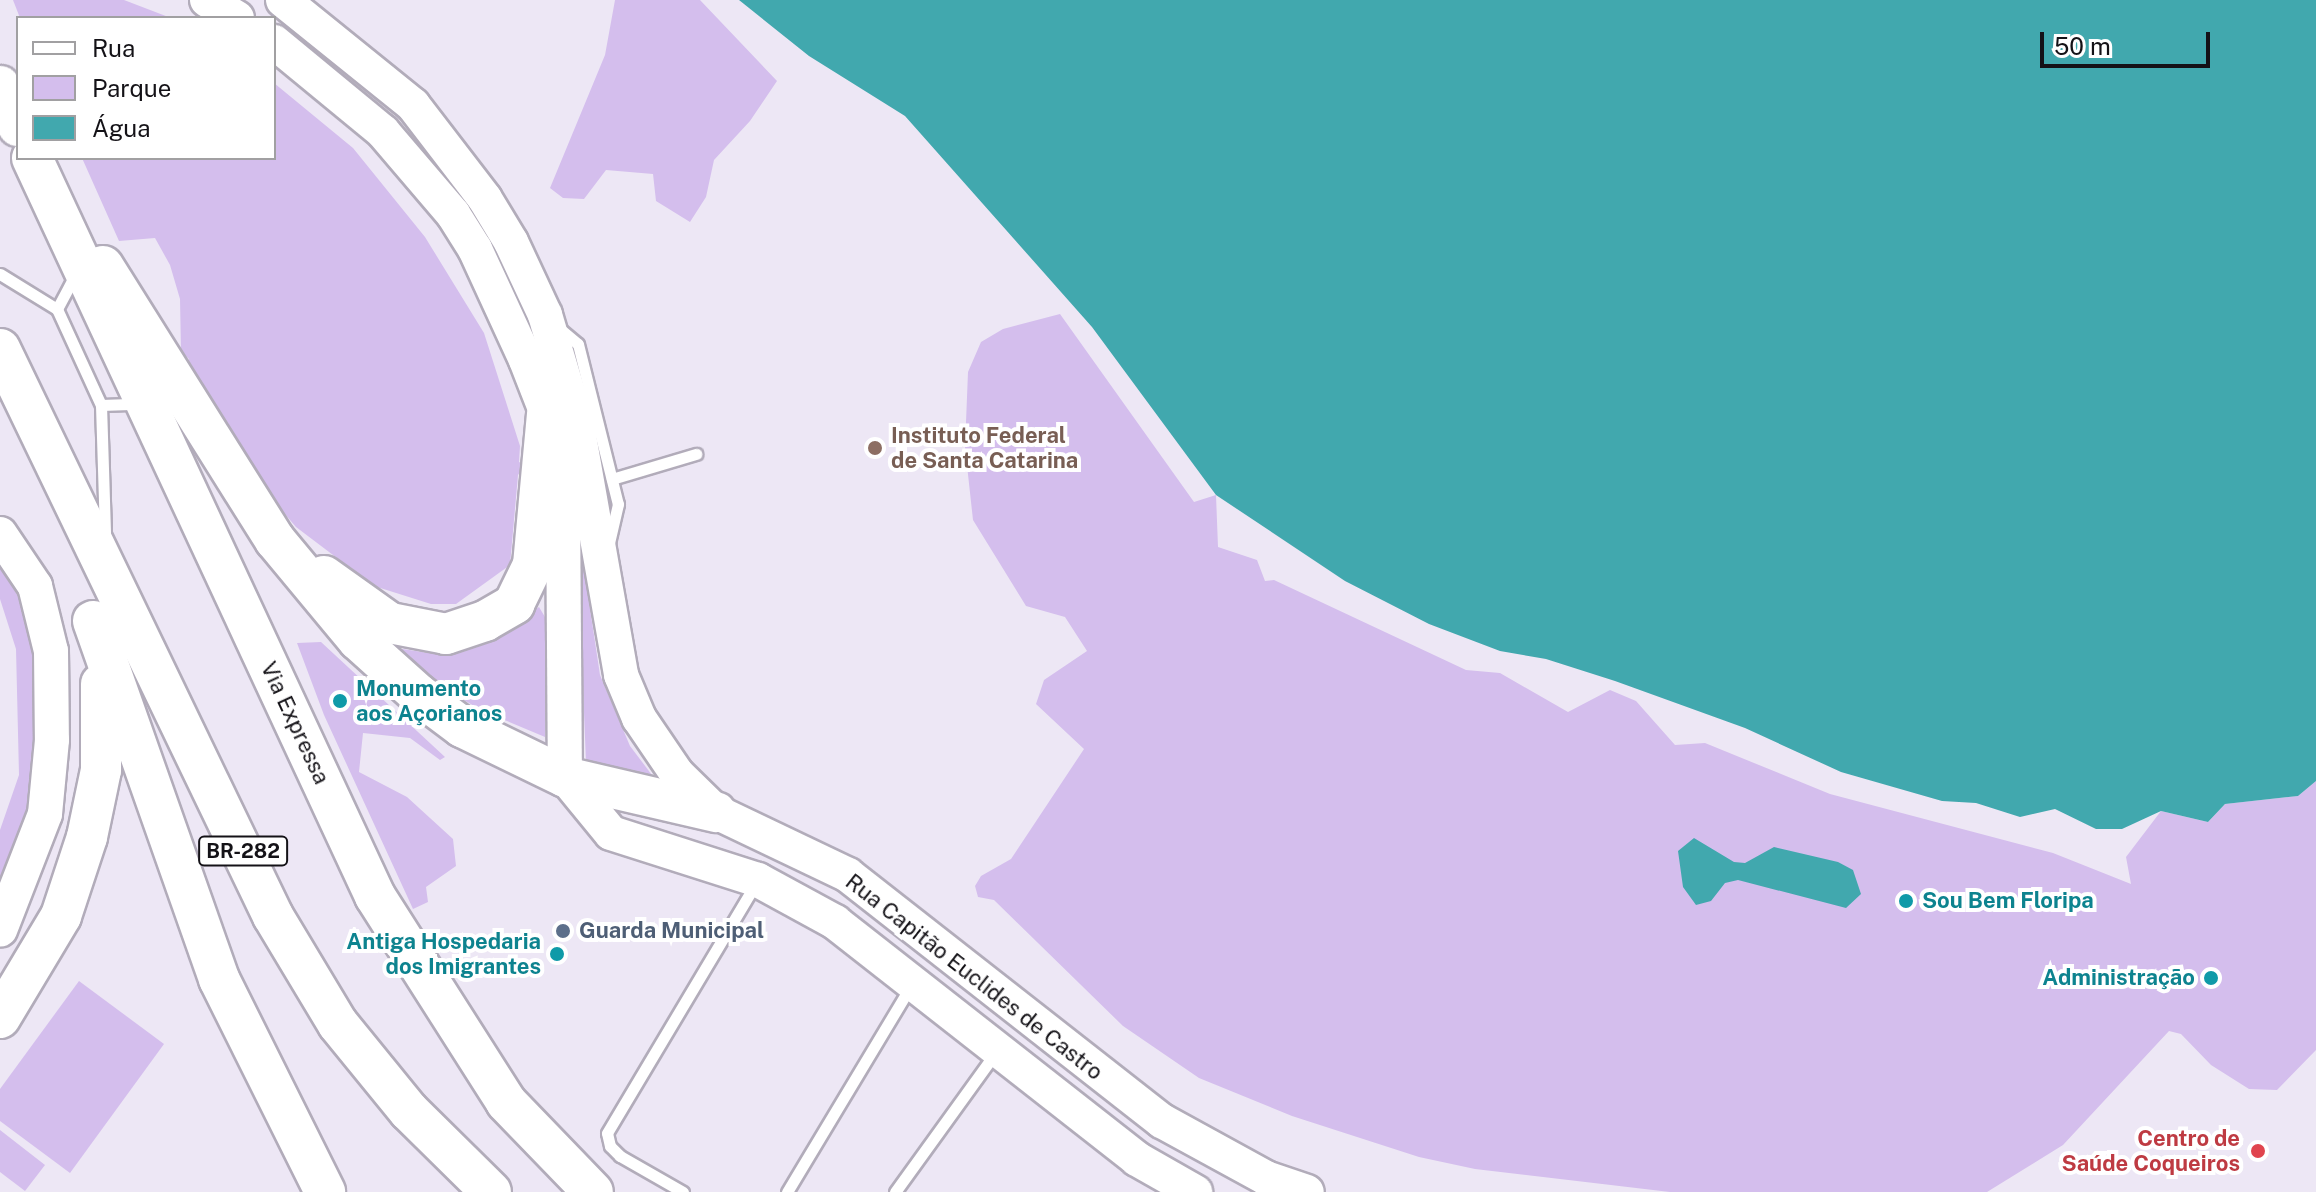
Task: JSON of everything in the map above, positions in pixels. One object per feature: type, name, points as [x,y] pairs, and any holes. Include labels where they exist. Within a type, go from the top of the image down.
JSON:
[{"type":"highway","points":[[0,86],[16,122]]},
{"type":"highway","name":"Via Expressa","points":[[33,160],[375,896],[506,1102],[593,1192]]},
{"type":"highway","points":[[58,216],[110,274],[275,540],[348,629],[408,685],[462,727],[565,777],[716,812]]},
{"type":"highway","name":"BR-282","points":[[0,349],[273,916],[338,1024],[409,1111],[491,1192]]},
{"type":"highway","points":[[246,490],[331,584],[390,623],[446,634],[485,621],[514,604],[533,565],[547,414]]},
{"type":"highway","points":[[0,1018],[61,916],[87,837],[101,770],[104,703],[93,621],[57,468]]},
{"type":"highway","points":[[93,621],[219,979],[325,1192]]},
{"type":"main road","points":[[207,0],[235,16]]},
{"type":"main road","name":"Rua Capitão Euclides de Castro","points":[[283,0],[413,105],[485,199],[545,315],[588,473],[601,577],[621,675],[639,718],[677,774],[716,812],[848,875],[1129,1098],[1266,1178],[1307,1192]]},
{"type":"main road","points":[[276,44],[383,132],[453,214],[475,249],[547,414],[563,501],[565,777]]},
{"type":"main road","points":[[383,132],[413,105]]},
{"type":"main road","points":[[0,534],[35,586],[51,651],[52,725],[45,814],[0,930]]},
{"type":"main road","name":"Rua Capitão Euclides de Castro","points":[[565,777],[611,833],[758,880],[835,922],[996,1052],[1137,1159],[1195,1192]]},
{"type":"lane","points":[[57,309],[81,265]]},
{"type":"lane","points":[[0,274],[57,309],[101,405],[106,571]]},
{"type":"lane","points":[[545,315],[578,344],[618,504],[601,577]]},
{"type":"lane","points":[[101,405],[147,404]]},
{"type":"lane","points":[[612,479],[696,454]]},
{"type":"lane","points":[[683,1192],[620,1156],[610,1146],[607,1133],[758,880]]},
{"type":"lane","points":[[787,1192],[911,985]]},
{"type":"lane","points":[[895,1192],[996,1052]]},
{"type":"green space","points":[[13,0],[124,0],[166,16],[19,16]]},
{"type":"green space","points":[[615,0],[700,0],[777,81],[750,121],[714,160],[706,197],[690,222],[656,201],[653,174],[606,170],[584,199],[563,198],[550,188],[605,55]]},
{"type":"green space","points":[[276,85],[353,148],[425,237],[484,333],[520,446],[519,462],[525,465],[518,475],[510,565],[456,604],[431,604],[374,586],[296,527],[244,466],[183,365],[189,359],[181,352],[180,299],[170,265],[155,238],[119,241],[83,160],[276,160]]},
{"type":"green space","points":[[1060,314],[1194,502],[1216,495],[1218,547],[1257,560],[1265,581],[1274,580],[1466,670],[1500,673],[1568,712],[1610,690],[1636,701],[1675,745],[1705,743],[1830,794],[2053,853],[2131,884],[2126,857],[2161,811],[2208,822],[2225,804],[2298,796],[2316,781],[2316,1050],[2277,1090],[2249,1089],[2211,1065],[2181,1034],[2169,1031],[2063,1145],[1987,1192],[1670,1192],[1475,1169],[1419,1157],[1292,1116],[1199,1078],[1123,1026],[994,900],[978,897],[975,886],[981,876],[1011,859],[1084,749],[1036,704],[1044,680],[1087,651],[1065,617],[1026,606],[973,520],[965,447],[968,372],[981,342],[1003,329]]},
{"type":"green space","points":[[576,516],[600,675],[630,746],[661,787],[586,762]]},
{"type":"green space","points":[[0,555],[24,591],[42,654],[29,816],[0,901],[0,830],[19,775],[16,649],[0,599]]},
{"type":"green space","points":[[539,607],[545,617],[545,737],[481,710],[431,681],[389,647],[436,654],[470,648],[499,636]]},
{"type":"green space","points":[[321,642],[445,757],[440,760],[410,738],[363,733],[359,772],[407,797],[453,839],[456,866],[426,887],[428,902],[413,909],[324,715],[297,643]]},
{"type":"green space","points":[[79,981],[164,1044],[70,1173],[0,1121],[0,1089]]},
{"type":"green space","points":[[0,1130],[45,1165],[25,1191],[0,1172]]},
{"type":"water","points":[[739,0],[2316,0],[2316,781],[2298,796],[2225,804],[2208,822],[2161,811],[2122,829],[2096,829],[2055,809],[2020,817],[1976,803],[1942,801],[1841,772],[1745,728],[1615,681],[1546,659],[1500,651],[1429,624],[1345,581],[1216,495],[1092,327],[905,116],[809,56]]},
{"type":"water","points":[[1694,838],[1734,862],[1745,863],[1774,847],[1838,862],[1853,870],[1861,894],[1846,908],[1738,880],[1725,883],[1711,901],[1696,905],[1683,887],[1678,851]]},
{"type":"place","name":"Instituto Federal de Santa Catarina","points":[[875,448]]},
{"type":"place","name":"Monumento aos Açorianos","points":[[340,701]]},
{"type":"place","name":"Sou Bem Floripa","points":[[1906,901]]},
{"type":"place","name":"Guarda Municipal","points":[[563,931]]},
{"type":"place","name":"Antiga Hospedaria dos Imigrantes","points":[[557,954]]},
{"type":"place","name":"Administração","points":[[2211,978]]},
{"type":"place","name":"Centro de Saúde Coqueiros","points":[[2258,1151]]}]
